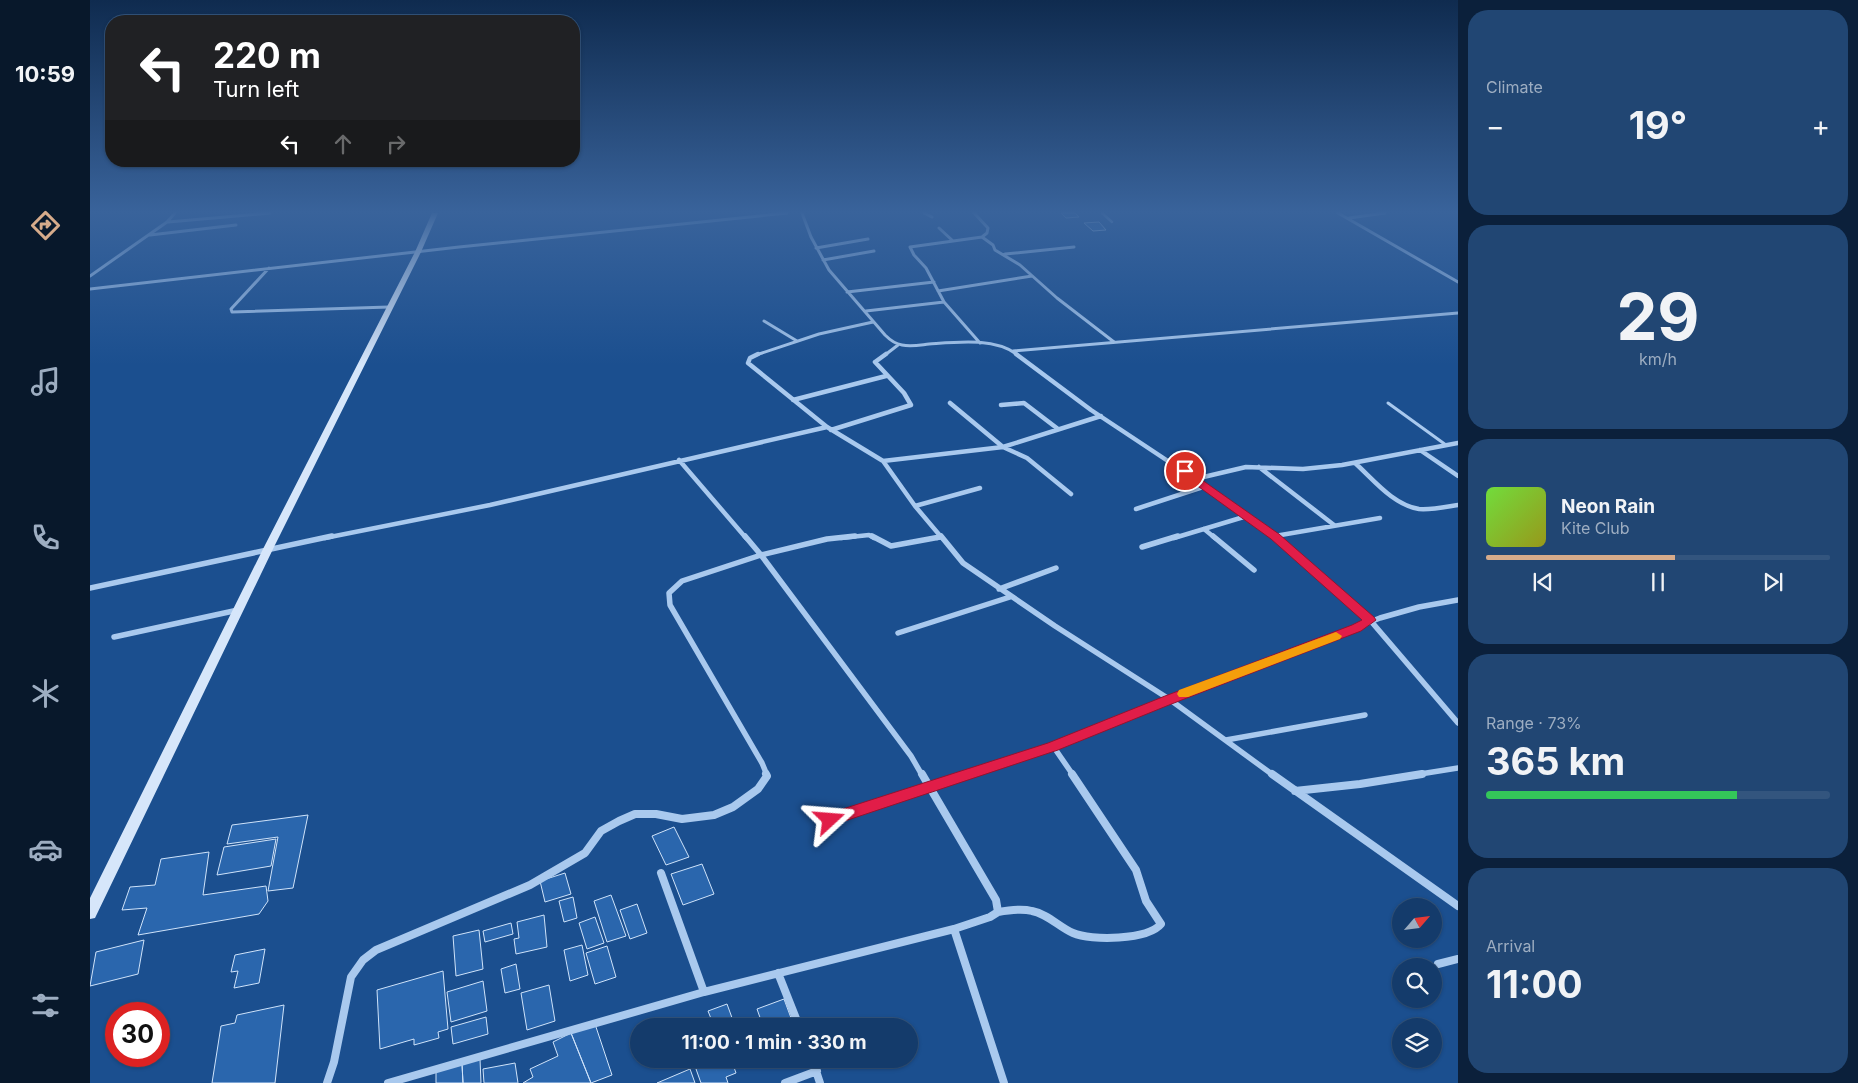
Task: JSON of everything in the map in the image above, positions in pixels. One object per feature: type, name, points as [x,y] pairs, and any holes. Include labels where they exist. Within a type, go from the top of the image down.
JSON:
[{"type":"main road","points":[[90,913],[268,549],[412,264]]},
{"type":"street","points":[[90,276],[108,264]]},
{"type":"street","points":[[90,289],[311,264]]},
{"type":"street","points":[[824,264],[825,267],[894,344],[980,343],[1000,345],[1013,351],[1101,416],[1195,478],[1275,536],[1370,620],[1458,723]]},
{"type":"street","points":[[922,264],[944,302],[980,343]]},
{"type":"street","points":[[1017,264],[1057,298],[1114,342]]},
{"type":"street","points":[[1426,264],[1458,282]]},
{"type":"street","points":[[269,268],[231,309],[232,312],[389,307]]},
{"type":"street","points":[[938,291],[1032,276]]},
{"type":"street","points":[[847,292],[934,282]]},
{"type":"street","points":[[866,311],[944,302]]},
{"type":"street","points":[[1013,351],[1458,313]]},
{"type":"street","points":[[764,320],[778,331],[798,341]]},
{"type":"street","points":[[873,322],[759,352],[750,358],[748,363],[829,428],[883,461],[915,506],[963,563],[1010,597],[1170,699],[1295,791],[1458,906]]},
{"type":"street","points":[[90,588],[268,549],[490,505],[679,460],[829,428],[911,405],[875,362],[878,357],[898,345]]},
{"type":"street","points":[[792,400],[886,376]]},
{"type":"street","points":[[950,402],[1003,447],[1027,458],[1071,494]]},
{"type":"street","points":[[1001,405],[1024,403],[1058,429]]},
{"type":"street","points":[[883,461],[1003,447],[1101,416]]},
{"type":"street","points":[[1195,478],[1228,470],[1258,467],[1303,469],[1355,463],[1458,443]]},
{"type":"street","points":[[1419,450],[1458,476]]},
{"type":"street","points":[[679,460],[761,555],[905,748],[930,786],[996,900],[998,912]]},
{"type":"street","points":[[1355,463],[1402,503],[1412,508],[1424,509],[1458,505]]},
{"type":"street","points":[[1258,467],[1334,525]]},
{"type":"street","points":[[1136,509],[1206,486]]},
{"type":"street","points":[[915,506],[980,488]]},
{"type":"street","points":[[1142,546],[1247,516]]},
{"type":"street","points":[[1275,536],[1380,518]]},
{"type":"street","points":[[1204,529],[1254,570]]},
{"type":"street","points":[[327,1083],[334,1062],[351,978],[363,960],[376,950],[530,885],[584,853],[600,831],[635,814],[656,814],[682,819],[695,819],[714,814],[732,806],[758,789],[767,776],[762,763],[670,605],[669,593],[682,581],[761,555],[827,539],[869,535],[891,546],[897,546],[940,537]]},
{"type":"street","points":[[999,589],[1056,568]]},
{"type":"street","points":[[898,633],[1010,597]]},
{"type":"street","points":[[830,820],[1053,746],[1357,628],[1370,620],[1458,600]]},
{"type":"street","points":[[114,637],[238,610]]},
{"type":"street","points":[[1226,740],[1365,714]]},
{"type":"street","points":[[388,1083],[704,992],[954,929],[990,917],[998,912],[1018,910],[1034,912],[1063,930],[1082,937],[1115,940],[1157,929],[1161,924],[1146,901],[1136,870],[1053,746]]},
{"type":"street","points":[[1295,791],[1360,784],[1458,768]]},
{"type":"street","points":[[661,872],[704,992]]},
{"type":"street","points":[[954,929],[1004,1083]]},
{"type":"street","points":[[1442,963],[1458,959]]},
{"type":"street","points":[[778,973],[796,1018]]},
{"type":"street","points":[[816,1068],[820,1083]]},
{"type":"street","points":[[785,1083],[817,1071]]},
{"type":"lane","points":[[1388,403],[1446,445]]},
{"type":"building","points":[[308,815],[293,888],[268,891],[278,837],[227,844],[232,825]]},
{"type":"building","points":[[674,827],[689,857],[666,865],[652,836]]},
{"type":"building","points":[[276,839],[271,866],[217,875],[224,847]]},
{"type":"building","points":[[209,852],[203,895],[266,886],[268,901],[259,914],[138,935],[147,908],[122,910],[130,887],[155,885],[161,859]]},
{"type":"building","points":[[702,864],[714,894],[683,905],[671,874]]},
{"type":"building","points":[[565,873],[571,894],[545,902],[540,881]]},
{"type":"building","points":[[611,895],[626,936],[607,942],[594,901]]},
{"type":"building","points":[[573,897],[577,918],[564,922],[559,901]]},
{"type":"building","points":[[637,904],[647,933],[630,939],[620,910]]},
{"type":"building","points":[[544,915],[547,947],[516,954],[514,939],[519,938],[517,922]]},
{"type":"building","points":[[595,917],[604,943],[587,949],[579,923]]},
{"type":"building","points":[[511,923],[513,934],[485,942],[483,931]]},
{"type":"building","points":[[479,930],[483,969],[456,976],[453,936]]},
{"type":"building","points":[[144,940],[138,974],[90,986],[96,952]]},
{"type":"building","points":[[582,945],[588,975],[570,981],[564,950]]},
{"type":"building","points":[[607,946],[616,977],[595,984],[586,953]]},
{"type":"building","points":[[265,949],[259,983],[234,988],[238,971],[231,972],[235,955]]},
{"type":"building","points":[[516,964],[520,989],[505,993],[501,969]]},
{"type":"building","points":[[443,971],[448,1029],[438,1032],[439,1038],[414,1045],[414,1039],[380,1049],[377,990]]},
{"type":"building","points":[[483,981],[487,1011],[451,1022],[447,992]]},
{"type":"building","points":[[549,985],[555,1021],[527,1030],[521,993]]},
{"type":"building","points":[[784,999],[791,1018],[760,1018],[757,1009]]},
{"type":"building","points":[[727,1004],[732,1018],[711,1018],[708,1011]]},
{"type":"building","points":[[284,1005],[275,1083],[212,1083],[221,1026],[235,1023],[237,1015]]},
{"type":"building","points":[[486,1017],[488,1034],[453,1044],[451,1027]]},
{"type":"building","points":[[595,1024],[612,1075],[591,1083],[571,1033]]},
{"type":"building","points":[[571,1033],[591,1083],[523,1083],[533,1077],[530,1069],[558,1056],[553,1042]]},
{"type":"building","points":[[480,1059],[481,1083],[463,1083],[462,1064]]},
{"type":"building","points":[[515,1063],[518,1083],[484,1083],[483,1069]]},
{"type":"building","points":[[462,1064],[463,1083],[436,1083],[436,1072]]},
{"type":"building","points":[[734,1068],[736,1073],[726,1077],[728,1083],[701,1083],[696,1069]]},
{"type":"building","points":[[690,1069],[695,1083],[657,1083]]},
{"type":"slow traffic","points":[[1183,694],[1336,636]]},
{"type":"route","points":[[830,820],[1053,746],[1357,628],[1370,620],[1275,536],[1185,471]]}]
